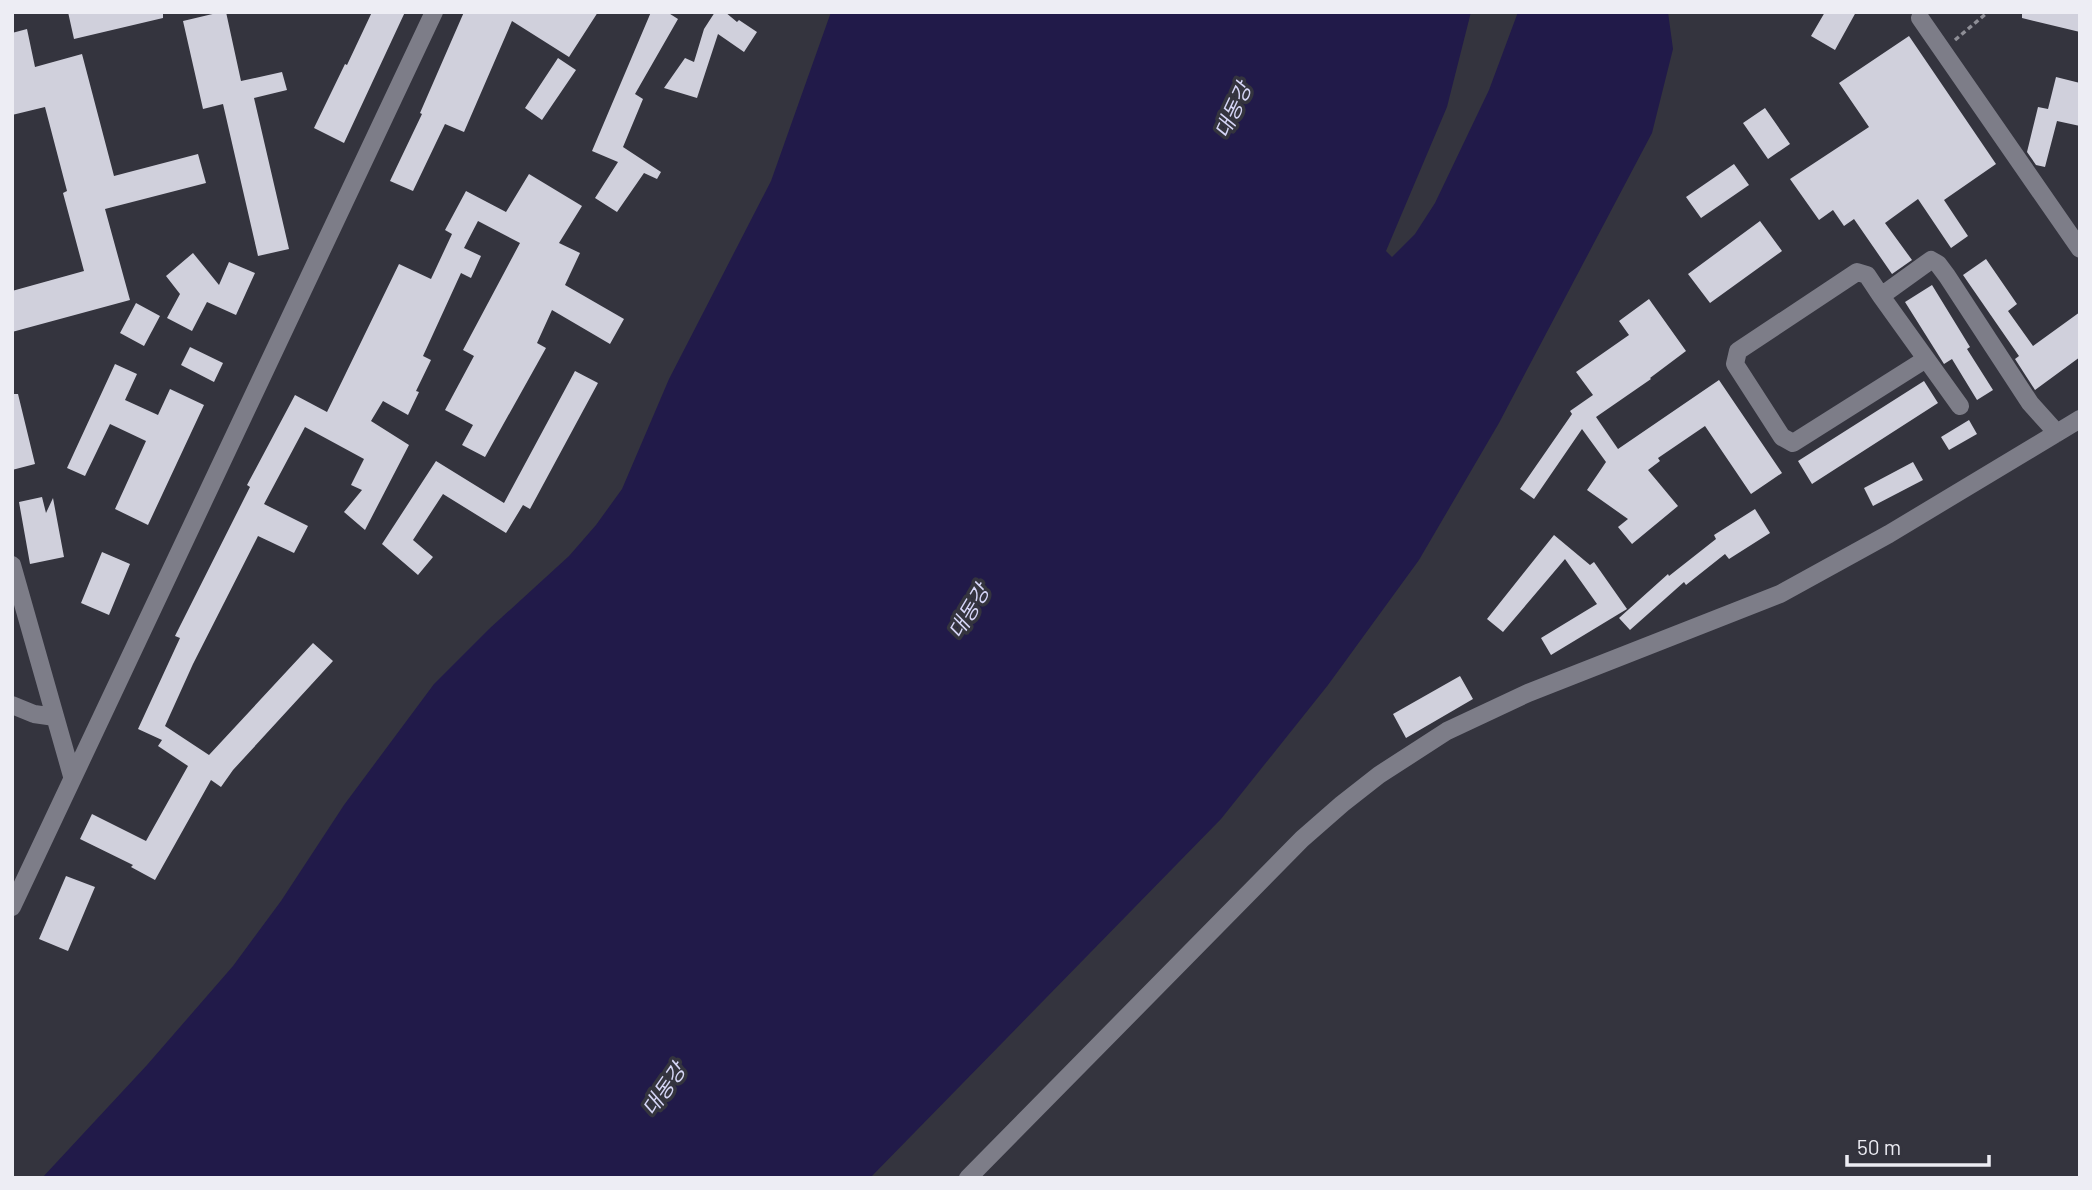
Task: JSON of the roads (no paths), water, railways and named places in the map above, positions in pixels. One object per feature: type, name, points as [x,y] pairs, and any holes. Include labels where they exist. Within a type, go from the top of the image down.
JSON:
[{"type":"street","points":[[12,907],[434,12]]},
{"type":"street","points":[[1920,18],[2080,248]]},
{"type":"street","points":[[1881,296],[1931,260],[1938,264],[2030,403],[2057,433]]},
{"type":"street","points":[[1926,359],[1793,443],[1782,437],[1735,364],[1738,351],[1857,272],[1867,275],[1960,406]]},
{"type":"street","points":[[968,1178],[1302,839],[1379,775],[1447,731],[1528,693],[1780,594],[1889,534],[2080,419]]},
{"type":"street","points":[[12,565],[72,776]]},
{"type":"street","points":[[12,705],[34,714],[55,717]]},
{"type":"water","name":"대동강","points":[[831,12],[1471,12],[1447,107],[1386,251],[1392,257],[1415,234],[1435,203],[1489,90],[1518,12],[1668,12],[1673,49],[1652,133],[1499,423],[1419,560],[1328,685],[1221,819],[870,1178],[42,1178],[147,1065],[233,966],[281,901],[344,805],[434,684],[569,556],[622,489],[669,379],[771,181]]}]
